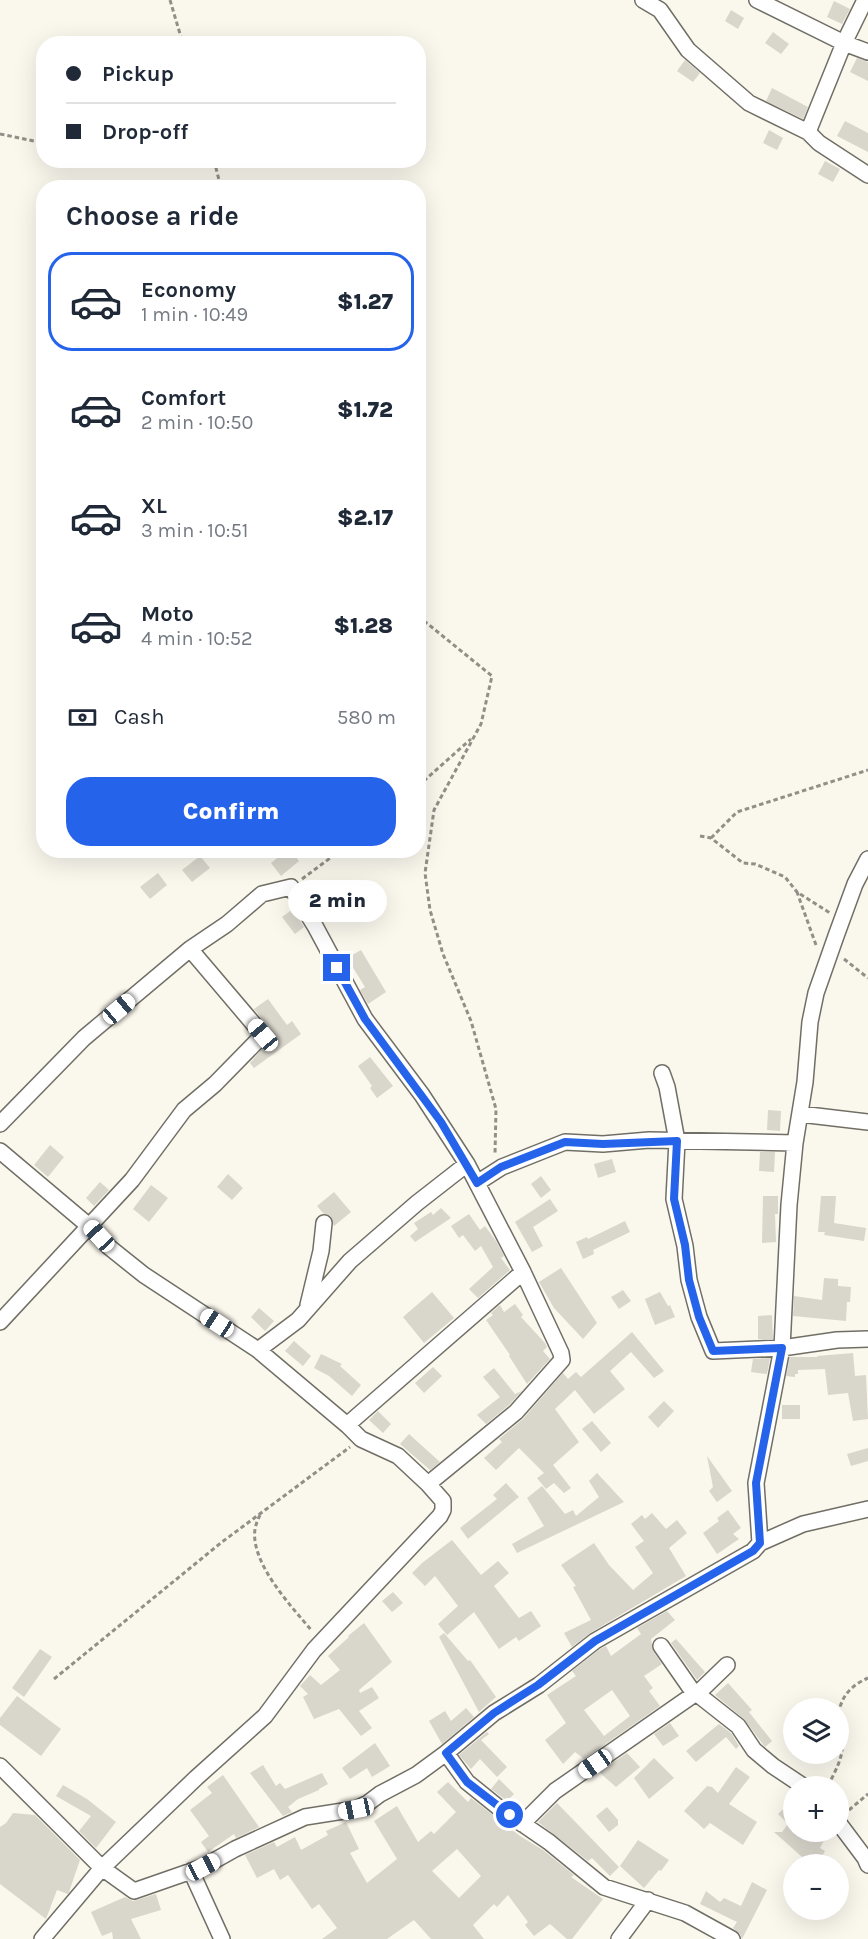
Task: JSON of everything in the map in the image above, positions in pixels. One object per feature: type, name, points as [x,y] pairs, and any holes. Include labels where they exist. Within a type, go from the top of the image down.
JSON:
[{"type":"street","points":[[643,0],[660,10],[688,50],[749,103],[808,132],[819,143],[868,175]]},
{"type":"street","points":[[757,0],[844,43],[868,52]]},
{"type":"street","points":[[808,132],[844,43],[865,0]]},
{"type":"street","points":[[760,1543],[756,1483],[782,1348],[789,1205],[795,1143],[805,1082],[810,1022],[816,993],[831,948],[855,884],[868,860]]},
{"type":"street","points":[[0,1124],[84,1038],[190,949],[227,924],[262,894],[291,887],[315,926],[365,1019],[429,1104],[467,1164],[523,1272],[553,1335],[562,1360],[516,1412],[428,1484]]},
{"type":"street","points":[[2,1316],[132,1180],[184,1110],[215,1084],[263,1035],[190,949]]},
{"type":"street","points":[[662,1073],[667,1087],[677,1141],[674,1199],[685,1245],[689,1280],[699,1317],[713,1351],[782,1348],[837,1340],[868,1339]]},
{"type":"street","points":[[800,1114],[868,1122]]},
{"type":"street","points":[[477,1183],[501,1167],[565,1142],[603,1144],[677,1141],[795,1143]]},
{"type":"street","points":[[0,1151],[144,1275],[258,1350],[361,1439],[398,1456],[443,1501],[440,1516],[322,1642],[265,1716],[102,1868],[42,1939]]},
{"type":"street","points":[[258,1350],[298,1320],[350,1261],[417,1203],[467,1164]]},
{"type":"street","points":[[306,1311],[321,1251],[324,1223]]},
{"type":"street","points":[[347,1425],[523,1272]]},
{"type":"street","points":[[0,1766],[102,1868],[134,1891],[203,1867],[235,1849],[305,1817],[356,1809],[401,1784],[446,1753],[494,1713],[538,1685],[595,1641],[753,1551],[760,1543],[803,1524],[868,1509]]},
{"type":"street","points":[[661,1646],[691,1689],[738,1726],[754,1750],[788,1776]]},
{"type":"street","points":[[522,1824],[555,1791],[697,1694],[727,1665]]},
{"type":"street","points":[[446,1753],[467,1782],[498,1807],[549,1842],[604,1887],[685,1913],[732,1939]]},
{"type":"street","points":[[849,1829],[868,1865]]},
{"type":"street","points":[[192,1871],[222,1939]]},
{"type":"street","points":[[619,1939],[648,1900]]},
{"type":"path","points":[[170,0],[181,36]]},
{"type":"path","points":[[0,134],[36,141]]},
{"type":"path","points":[[426,622],[492,676],[481,724],[434,810],[425,873],[430,910],[443,954],[471,1021],[496,1109],[495,1158]]},
{"type":"path","points":[[426,779],[475,736]]},
{"type":"path","points":[[711,838],[737,812],[868,770]]},
{"type":"path","points":[[700,836],[711,838],[743,863],[755,864],[785,877],[797,892],[825,967]]},
{"type":"path","points":[[291,887],[330,858]]},
{"type":"path","points":[[797,892],[842,921]]},
{"type":"path","points":[[831,948],[868,978]]},
{"type":"path","points":[[54,1679],[222,1542],[361,1439]]},
{"type":"path","points":[[260,1513],[255,1530],[261,1560],[284,1595],[322,1642]]},
{"type":"path","points":[[833,1776],[842,1749],[838,1719],[843,1698],[855,1684],[868,1678]]},
{"type":"path","points":[[849,1811],[868,1794]]},
{"type":"building","points":[[834,1],[850,9],[842,24],[827,17]]},
{"type":"building","points":[[731,10],[744,18],[738,29],[725,21]]},
{"type":"building","points":[[773,32],[789,44],[781,54],[765,43]]},
{"type":"building","points":[[857,58],[868,62],[868,81],[850,72]]},
{"type":"building","points":[[685,60],[700,73],[693,82],[677,71]]},
{"type":"building","points":[[772,88],[808,107],[803,119],[766,101]]},
{"type":"building","points":[[845,121],[868,133],[868,152],[837,136]]},
{"type":"building","points":[[769,130],[783,138],[777,150],[763,143]]},
{"type":"building","points":[[825,161],[840,169],[833,182],[818,174]]},
{"type":"building","points":[[197,858],[202,858],[210,868],[192,882],[182,870]]},
{"type":"building","points":[[277,858],[297,858],[299,861],[281,876],[271,863]]},
{"type":"building","points":[[158,873],[167,885],[150,899],[140,887]]},
{"type":"building","points":[[320,890],[329,905],[318,912],[308,897]]},
{"type":"building","points":[[293,909],[304,927],[295,934],[282,917]]},
{"type":"building","points":[[361,950],[386,992],[368,1004],[360,990],[365,987],[347,958]]},
{"type":"building","points":[[268,999],[287,1025],[292,1021],[301,1034],[254,1068],[250,1063],[272,1037],[270,1029],[254,1009]]},
{"type":"building","points":[[370,1057],[393,1086],[377,1098],[370,1088],[372,1086],[358,1066]]},
{"type":"building","points":[[768,1110],[781,1111],[780,1131],[767,1130]]},
{"type":"building","points":[[50,1145],[64,1157],[48,1177],[34,1165]]},
{"type":"building","points":[[760,1152],[775,1152],[774,1172],[759,1171]]},
{"type":"building","points":[[612,1159],[616,1172],[598,1178],[594,1164]]},
{"type":"building","points":[[228,1174],[243,1188],[232,1200],[217,1187]]},
{"type":"building","points":[[541,1176],[551,1190],[541,1198],[531,1184]]},
{"type":"building","points":[[100,1182],[109,1190],[94,1206],[86,1198]]},
{"type":"building","points":[[151,1185],[168,1198],[149,1222],[133,1209]]},
{"type":"building","points":[[334,1192],[351,1212],[334,1226],[330,1216],[323,1213],[317,1206]]},
{"type":"building","points":[[763,1196],[778,1196],[778,1214],[775,1214],[776,1242],[762,1243]]},
{"type":"building","points":[[821,1196],[836,1196],[834,1223],[866,1228],[864,1241],[818,1232]]},
{"type":"building","points":[[550,1199],[558,1211],[533,1227],[543,1246],[532,1252],[515,1222]]},
{"type":"building","points":[[441,1208],[451,1218],[415,1242],[410,1236],[418,1229],[414,1223],[431,1212],[433,1215]]},
{"type":"building","points":[[469,1214],[480,1230],[485,1226],[496,1241],[504,1256],[501,1258],[510,1270],[478,1298],[469,1289],[493,1267],[481,1246],[475,1251],[463,1235],[459,1238],[451,1226]]},
{"type":"building","points":[[625,1221],[630,1232],[593,1250],[594,1254],[583,1259],[576,1242],[587,1237],[588,1239]]},
{"type":"building","points":[[561,1268],[597,1323],[583,1339],[554,1308],[539,1282]]},
{"type":"building","points":[[824,1278],[838,1279],[838,1286],[851,1287],[846,1321],[793,1316],[794,1296],[822,1300]]},
{"type":"building","points":[[623,1290],[631,1301],[619,1309],[611,1297]]},
{"type":"building","points":[[432,1292],[454,1318],[424,1343],[403,1317]]},
{"type":"building","points":[[660,1292],[668,1306],[670,1305],[675,1317],[655,1325],[645,1299]]},
{"type":"building","points":[[515,1304],[523,1315],[521,1317],[545,1343],[547,1347],[543,1351],[550,1359],[527,1384],[486,1320],[500,1305],[504,1312]]},
{"type":"building","points":[[259,1308],[274,1321],[265,1331],[251,1317]]},
{"type":"building","points":[[772,1315],[773,1339],[758,1339],[758,1316]]},
{"type":"building","points":[[632,1332],[664,1371],[654,1378],[631,1352],[610,1371],[625,1389],[594,1414],[575,1390],[555,1409],[579,1442],[553,1465],[571,1488],[564,1493],[554,1483],[546,1489],[537,1478],[544,1473],[519,1448],[496,1470],[484,1458],[502,1442],[499,1439],[523,1419],[563,1373],[568,1379],[576,1372],[581,1377]]},
{"type":"building","points":[[294,1341],[311,1356],[303,1366],[285,1351]]},
{"type":"building","points":[[853,1353],[855,1376],[866,1375],[868,1419],[853,1421],[848,1393],[828,1395],[825,1369],[798,1370],[795,1377],[786,1376],[790,1357]]},
{"type":"building","points":[[321,1354],[342,1364],[340,1366],[361,1385],[352,1396],[329,1376],[314,1368]]},
{"type":"building","points":[[770,1358],[767,1374],[751,1372],[753,1359]]},
{"type":"building","points":[[433,1367],[442,1376],[424,1393],[415,1383]]},
{"type":"building","points":[[494,1368],[515,1394],[522,1391],[486,1424],[477,1415],[500,1397],[483,1377]]},
{"type":"building","points":[[664,1401],[674,1411],[658,1428],[648,1417]]},
{"type":"building","points":[[782,1405],[800,1405],[800,1419],[782,1419]]},
{"type":"building","points":[[378,1411],[391,1424],[383,1433],[369,1420]]},
{"type":"building","points":[[592,1421],[611,1443],[601,1452],[582,1429]]},
{"type":"building","points":[[409,1434],[440,1462],[430,1470],[400,1444]]},
{"type":"building","points":[[868,1448],[868,1461],[851,1466],[847,1454]]},
{"type":"building","points":[[707,1456],[732,1491],[717,1502],[709,1491],[713,1487]]},
{"type":"building","points":[[597,1473],[624,1502],[517,1553],[512,1544],[544,1526],[527,1498],[542,1486],[565,1514],[573,1510],[576,1516],[599,1497],[589,1481]]},
{"type":"building","points":[[506,1483],[519,1497],[468,1539],[460,1528],[497,1499],[493,1495]]},
{"type":"building","points":[[728,1510],[741,1528],[733,1534],[739,1539],[717,1554],[703,1533],[719,1521],[717,1518]]},
{"type":"building","points":[[652,1513],[666,1529],[677,1520],[687,1533],[669,1548],[686,1576],[590,1633],[572,1647],[564,1633],[591,1620],[573,1587],[576,1586],[561,1565],[594,1543],[609,1565],[633,1590],[653,1573],[635,1547],[644,1541],[631,1524],[642,1515],[645,1519]]},
{"type":"building","points":[[452,1540],[481,1575],[498,1561],[509,1573],[494,1586],[519,1618],[531,1611],[541,1626],[519,1641],[516,1637],[499,1649],[474,1612],[447,1635],[438,1624],[458,1606],[435,1576],[425,1586],[412,1573]]},
{"type":"building","points":[[393,1592],[403,1603],[392,1612],[382,1601]]},
{"type":"building","points":[[667,1611],[675,1620],[651,1639],[653,1651],[662,1664],[644,1676],[653,1688],[649,1691],[660,1706],[584,1759],[575,1752],[563,1764],[545,1740],[566,1723],[547,1695],[576,1676],[572,1671],[600,1649],[606,1646],[611,1656],[641,1634],[637,1628]],"holes":[[[612,1690],[630,1716],[604,1736],[584,1710]]]},
{"type":"building","points":[[364,1623],[392,1662],[359,1690],[360,1693],[372,1687],[379,1698],[359,1711],[372,1728],[361,1736],[339,1709],[314,1719],[303,1697],[308,1694],[300,1686],[310,1675],[321,1685],[340,1670],[328,1656]]},
{"type":"building","points":[[444,1633],[468,1661],[470,1660],[496,1697],[479,1712],[439,1637]]},
{"type":"building","points":[[676,1639],[705,1672],[697,1680],[671,1643]]},
{"type":"building","points":[[40,1649],[52,1657],[24,1697],[12,1688]]},
{"type":"building","points":[[728,1683],[752,1710],[749,1712],[772,1741],[765,1747],[744,1719],[715,1695]]},
{"type":"building","points":[[17,1696],[61,1729],[41,1756],[0,1725],[0,1718]]},
{"type":"building","points":[[466,1708],[474,1717],[442,1744],[429,1721],[445,1711],[451,1721]]},
{"type":"building","points":[[670,1723],[679,1736],[663,1746],[654,1734]]},
{"type":"building","points":[[719,1724],[731,1733],[739,1746],[736,1749],[726,1737],[696,1762],[686,1751]]},
{"type":"building","points":[[487,1732],[489,1734],[481,1740],[507,1767],[497,1777],[480,1759],[471,1769],[459,1755]]},
{"type":"building","points":[[375,1743],[390,1766],[372,1777],[367,1768],[350,1779],[342,1768]]},
{"type":"building","points":[[627,1753],[640,1767],[616,1787],[599,1772]]},
{"type":"building","points":[[654,1758],[674,1778],[649,1799],[634,1778]]},
{"type":"building","points":[[263,1765],[276,1786],[280,1783],[285,1789],[322,1773],[328,1784],[298,1799],[288,1807],[292,1812],[283,1816],[250,1773]]},
{"type":"building","points":[[736,1767],[750,1777],[729,1804],[757,1822],[743,1845],[710,1823],[704,1829],[684,1811],[707,1786],[712,1787],[718,1793]]},
{"type":"building","points":[[223,1775],[259,1827],[236,1838],[234,1834],[208,1852],[201,1842],[209,1836],[190,1810],[212,1793],[207,1787]]},
{"type":"building","points":[[499,1779],[514,1794],[507,1801],[491,1789]]},
{"type":"building","points":[[448,1782],[468,1802],[471,1798],[520,1836],[543,1850],[574,1875],[571,1877],[603,1899],[572,1939],[567,1939],[550,1924],[534,1936],[525,1925],[528,1922],[508,1895],[497,1907],[494,1904],[473,1925],[484,1939],[431,1939],[414,1920],[387,1939],[322,1939],[337,1928],[319,1904],[312,1909],[288,1875],[280,1880],[274,1869],[257,1878],[245,1855],[274,1842],[277,1847],[295,1837],[301,1850],[328,1835],[326,1831],[346,1822],[359,1849],[350,1853],[367,1883],[397,1859],[374,1821],[397,1806],[418,1842],[431,1831],[434,1834],[456,1812],[437,1792]],"holes":[[[457,1849],[481,1876],[459,1898],[432,1871]]]},
{"type":"building","points":[[63,1785],[87,1799],[116,1822],[96,1848],[79,1831],[91,1816],[56,1796]]},
{"type":"building","points":[[557,1803],[619,1867],[610,1876],[592,1858],[588,1861],[538,1822]]},
{"type":"building","points":[[607,1807],[618,1820],[618,1825],[609,1832],[596,1816]]},
{"type":"building","points":[[783,1809],[783,1819],[778,1814]]},
{"type":"building","points":[[13,1813],[35,1815],[80,1860],[68,1894],[57,1890],[46,1919],[0,1884],[0,1827]]},
{"type":"building","points":[[783,1831],[783,1840],[774,1832]]},
{"type":"building","points":[[638,1840],[669,1860],[644,1888],[620,1866]]},
{"type":"building","points":[[785,1842],[823,1842],[820,1848],[825,1851],[823,1854],[799,1854]]},
{"type":"building","points":[[752,1882],[767,1890],[742,1939],[733,1928],[737,1922],[700,1904],[706,1891],[720,1902],[724,1898],[741,1906]]},
{"type":"building","points":[[156,1894],[161,1910],[131,1919],[141,1939],[113,1939],[112,1932],[102,1936],[91,1912],[125,1897],[133,1901]]},
{"type":"route","points":[[337,968],[365,1019],[441,1122],[477,1183],[501,1167],[565,1142],[603,1144],[649,1140],[677,1141],[674,1199],[685,1245],[689,1280],[699,1317],[713,1351],[782,1348],[756,1483],[760,1543],[753,1551],[595,1641],[538,1685],[494,1713],[446,1753],[467,1782],[510,1815]]}]
